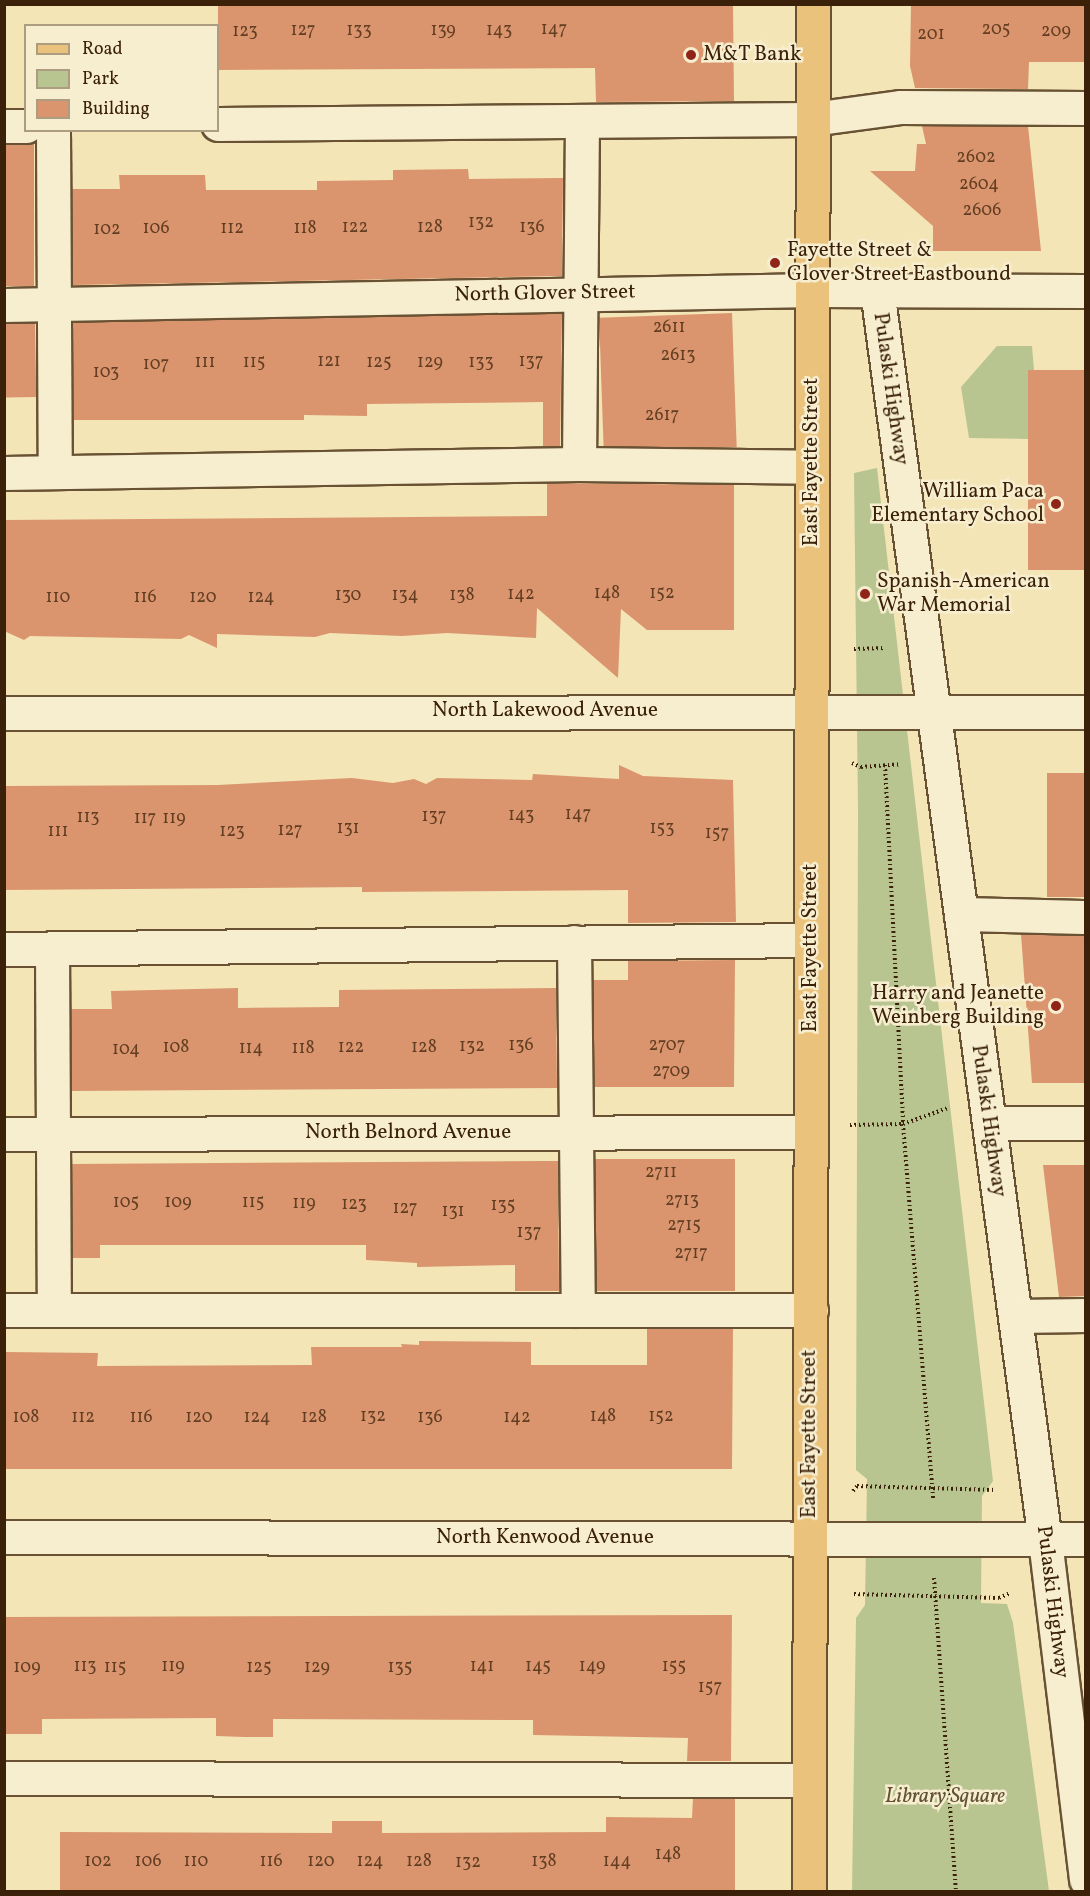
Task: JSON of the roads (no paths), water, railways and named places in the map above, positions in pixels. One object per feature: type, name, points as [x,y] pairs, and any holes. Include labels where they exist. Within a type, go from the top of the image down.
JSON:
[{"type":"main road","name":"East Fayette Street","points":[[809,1892],[813,4]]},
{"type":"street","points":[[219,124],[812,118],[901,107],[1086,108]]},
{"type":"street","points":[[579,464],[578,293],[582,121]]},
{"type":"street","points":[[4,126],[24,126]]},
{"type":"street","points":[[53,132],[55,471]]},
{"type":"street","name":"North Glover Street","points":[[4,305],[578,293],[814,290],[1086,291]]},
{"type":"street","name":"Pulaski Highway","points":[[877,290],[1045,1540],[1079,1764],[1086,1880]]},
{"type":"street","points":[[4,472],[579,464],[812,467]]},
{"type":"street","name":"North Lakewood Avenue","points":[[4,713],[811,710],[1086,712]]},
{"type":"street","points":[[961,914],[1086,917]]},
{"type":"street","points":[[4,949],[811,940]]},
{"type":"street","points":[[574,942],[574,1133],[578,1310]]},
{"type":"street","points":[[52,948],[54,1310]]},
{"type":"street","points":[[989,1123],[1086,1123]]},
{"type":"street","name":"North Belnord Avenue","points":[[4,1134],[811,1132]]},
{"type":"street","points":[[4,1310],[811,1310]]},
{"type":"street","points":[[1015,1316],[1086,1315]]},
{"type":"street","name":"North Kenwood Avenue","points":[[4,1537],[1086,1539]]},
{"type":"street","points":[[4,1778],[809,1780]]},
{"type":"place","name":"M&T Bank","points":[[691,55]]},
{"type":"place","name":"Fayette Street & Glover Street Eastbound","points":[[775,263]]},
{"type":"place","name":"William Paca Elementary School","points":[[1056,504]]},
{"type":"place","name":"Spanish-American War Memorial","points":[[865,594]]},
{"type":"place","name":"Harry and Jeanette Weinberg Building","points":[[1056,1006]]},
{"type":"park label","name":"Library Square","points":[[945,1797]]}]
